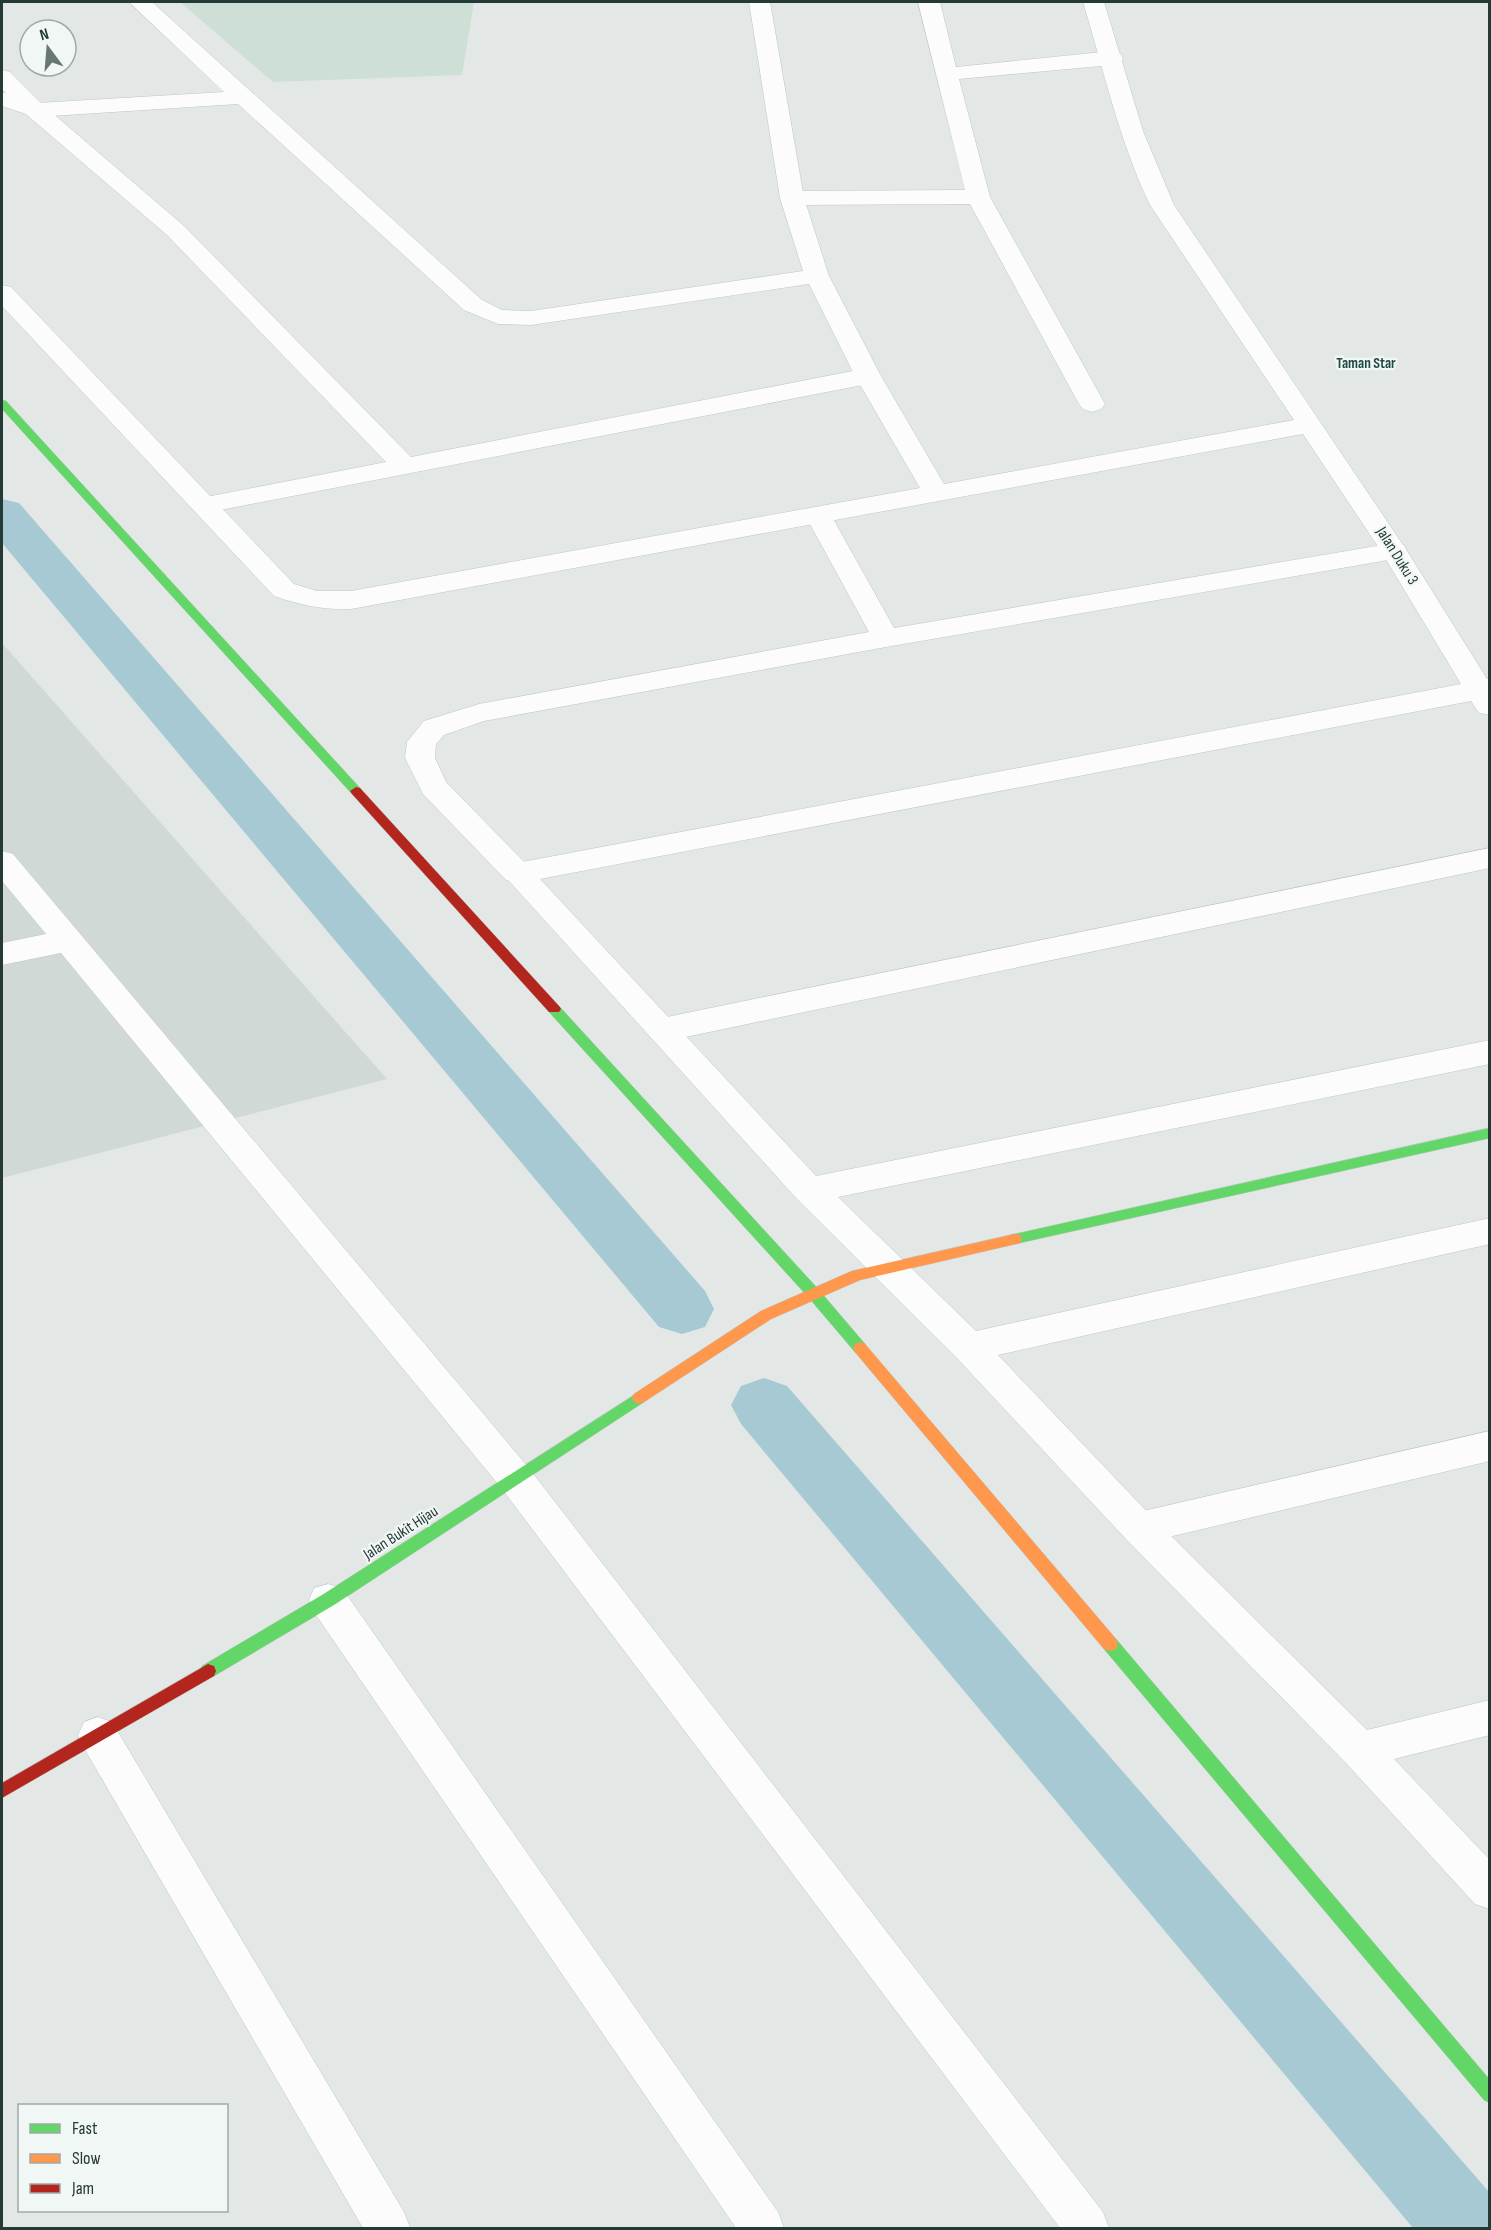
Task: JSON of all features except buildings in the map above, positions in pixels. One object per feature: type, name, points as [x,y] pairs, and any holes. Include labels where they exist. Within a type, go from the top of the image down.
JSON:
[{"type":"street","points":[[140,2],[473,304],[498,317],[531,318],[817,276]]},
{"type":"street","points":[[760,2],[792,198],[817,276],[868,376],[937,494]]},
{"type":"street","points":[[929,2],[978,197],[1092,404]]},
{"type":"street","name":"Jalan Duku 3","points":[[1094,2],[1112,58],[1135,148],[1162,205],[1311,425],[1486,695]]},
{"type":"street","points":[[947,74],[1112,58]]},
{"type":"street","points":[[2,77],[35,110],[175,230],[406,467]]},
{"type":"street","points":[[2,99],[35,110],[243,97]]},
{"type":"street","points":[[792,198],[978,197]]},
{"type":"street","points":[[2,292],[284,590],[308,599],[328,602],[351,600],[1311,425]]},
{"type":"street","points":[[205,505],[868,376]]},
{"type":"street","points":[[2,403],[814,1294],[1490,2094]]},
{"type":"street","points":[[818,515],[886,638]]},
{"type":"street","points":[[1394,551],[886,638],[478,713],[434,728],[422,742],[420,758],[434,787],[517,873],[809,1190],[969,1347],[1139,1528],[1360,1750],[1490,1890]]},
{"type":"street","points":[[517,873],[1486,695]]},
{"type":"street","points":[[662,1030],[1490,858]]},
{"type":"street","points":[[2,861],[66,941],[515,1478],[1087,2229]]},
{"type":"street","points":[[2,954],[66,941]]},
{"type":"street","points":[[809,1190],[1490,1052]]},
{"type":"street","name":"Jalan Bukit Hijau","points":[[2,1791],[328,1600],[766,1315],[857,1275],[1490,1133]]},
{"type":"street","points":[[969,1347],[1490,1231]]},
{"type":"street","points":[[1139,1528],[1490,1446]]},
{"type":"street","points":[[328,1600],[762,2229]]},
{"type":"street","points":[[1360,1750],[1490,1718]]},
{"type":"street","points":[[98,1735],[388,2229]]},
{"type":"shaded area","points":[[2,643],[387,1079],[2,1178]]},
{"type":"green space","points":[[180,2],[474,2],[462,75],[273,82]]},
{"type":"waterway","points":[[2,513],[682,1309]]},
{"type":"waterway","points":[[764,1405],[1466,2228]]},
{"type":"traffic: fast","points":[[2,403],[356,791]]},
{"type":"traffic: fast","points":[[554,1009],[814,1294],[860,1348]]},
{"type":"traffic: fast","points":[[1015,1239],[1490,1133]]},
{"type":"traffic: fast","points":[[208,1671],[328,1600],[639,1398]]},
{"type":"traffic: fast","points":[[1110,1644],[1490,2094]]},
{"type":"traffic: slow","points":[[639,1398],[766,1315],[857,1275],[1015,1239]]},
{"type":"traffic: slow","points":[[860,1348],[1110,1644]]},
{"type":"traffic: jam","points":[[356,791],[554,1009]]},
{"type":"traffic: jam","points":[[2,1791],[208,1671]]},
{"type":"district","name":"Taman Star","points":[[1366,363]]}]
